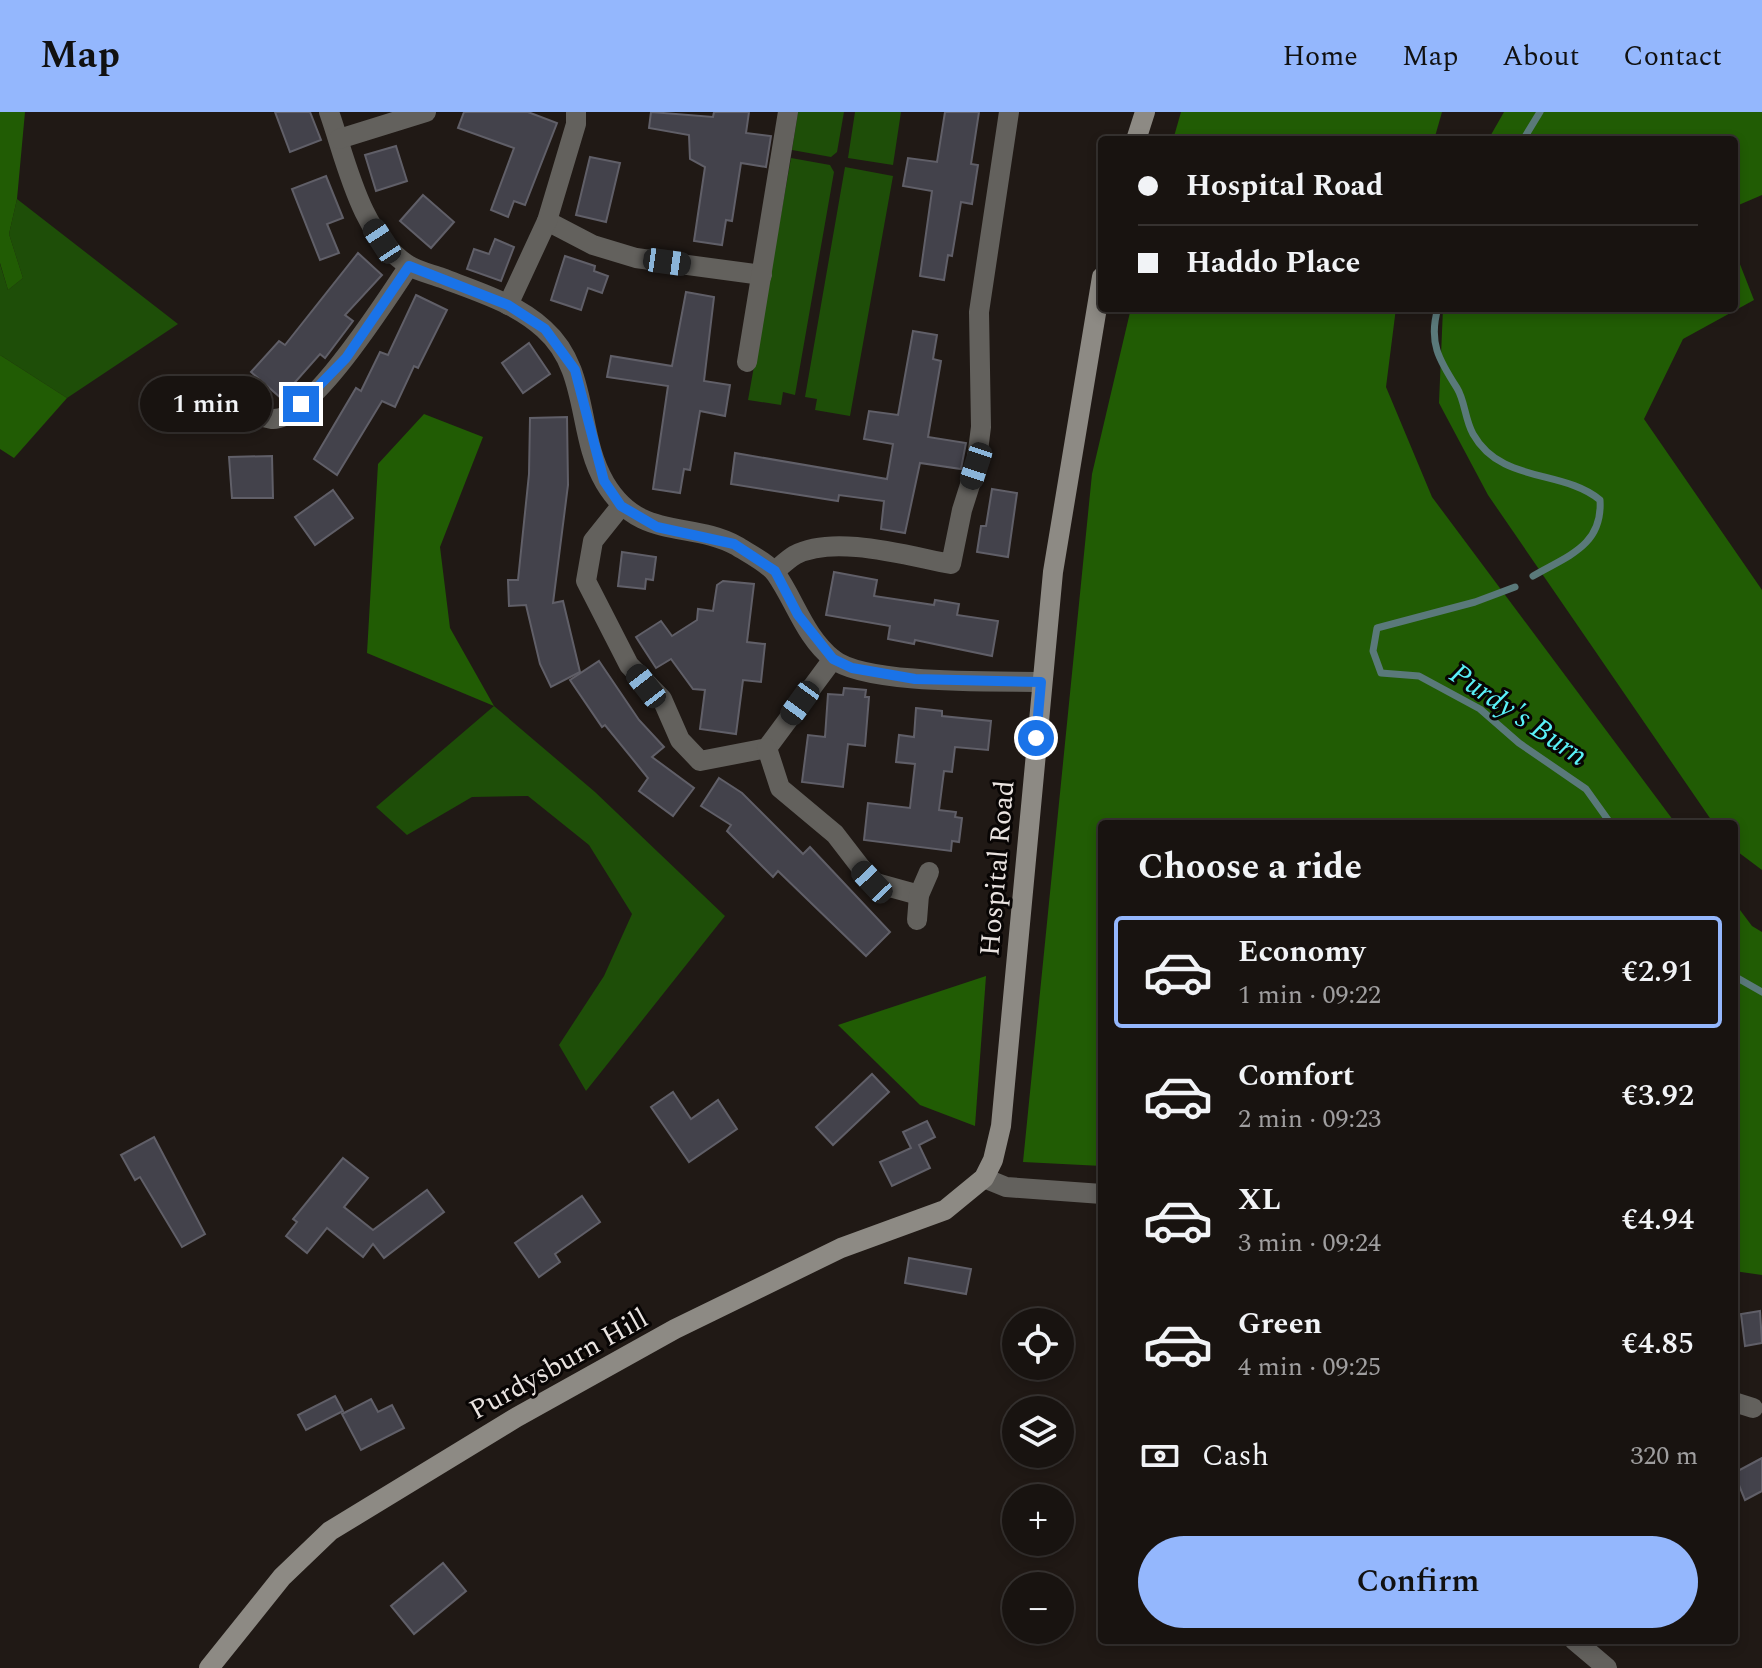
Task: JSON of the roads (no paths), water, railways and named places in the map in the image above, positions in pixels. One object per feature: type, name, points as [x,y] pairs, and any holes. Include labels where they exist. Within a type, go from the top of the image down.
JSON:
[{"type":"main road","points":[[1137,136],[1145,112]]},
{"type":"main road","name":"Hospital Road","points":[[984,1178],[1001,1126],[1041,682],[1061,515],[1098,300]]},
{"type":"main road","name":"Purdysburn Hill","points":[[209,1668],[282,1577],[341,1523],[517,1417],[675,1329],[841,1248],[945,1210],[984,1178]]},
{"type":"street","points":[[329,112],[368,221],[382,241],[409,266],[508,305],[545,329],[575,370],[604,481],[621,506],[657,527],[734,544],[775,571],[798,615],[833,659],[852,668],[915,679],[1041,682]]},
{"type":"street","points":[[339,139],[426,112]]},
{"type":"street","points":[[508,305],[547,221],[576,124],[576,112]]},
{"type":"street","points":[[747,362],[788,112]]},
{"type":"street","points":[[775,571],[795,555],[821,547],[855,547],[951,564],[979,440],[982,403],[979,312],[1009,112]]},
{"type":"street","points":[[547,221],[593,245],[636,258],[762,275]]},
{"type":"street","points":[[231,393],[255,413],[273,419],[287,416],[346,358],[409,266]]},
{"type":"street","points":[[621,506],[593,541],[586,581],[629,665],[662,699],[680,740],[689,753],[700,761],[767,748],[833,659]]},
{"type":"street","points":[[767,748],[780,788],[835,834],[872,882],[919,895]]},
{"type":"street","points":[[917,920],[919,895],[929,872]]},
{"type":"street","points":[[984,1178],[1006,1187],[1098,1194]]},
{"type":"street","points":[[1579,1644],[1607,1668]]},
{"type":"waterway","name":"Purdy's Burn","points":[[1525,136],[1540,112]]},
{"type":"waterway","name":"Purdy's Burn","points":[[1437,312],[1434,331],[1437,350],[1460,393],[1470,429],[1485,450],[1516,469],[1585,490],[1600,500],[1596,528],[1589,539],[1570,555],[1533,576]]},
{"type":"waterway","name":"Purdy's Burn","points":[[1515,587],[1475,602],[1377,628],[1373,651],[1381,673],[1419,676],[1480,709],[1519,743],[1586,789],[1608,820]]},
{"type":"waterway","name":"Purdy's Burn","points":[[1738,978],[1762,992]]}]
